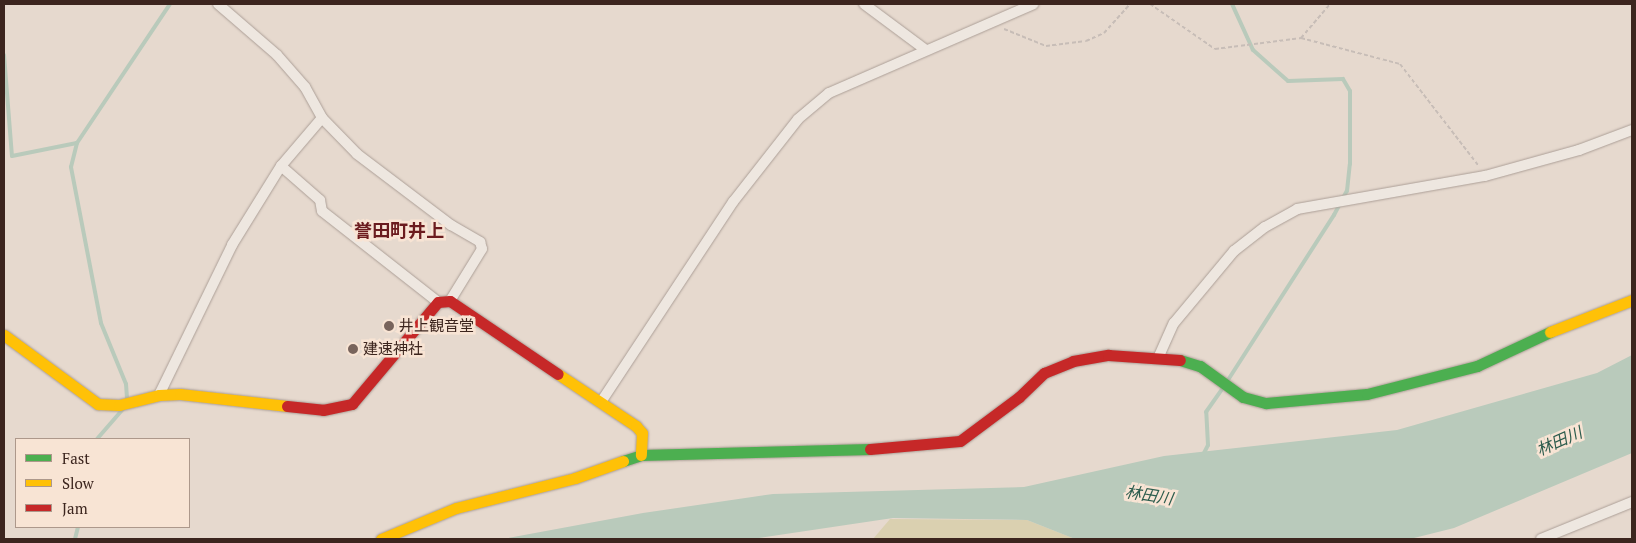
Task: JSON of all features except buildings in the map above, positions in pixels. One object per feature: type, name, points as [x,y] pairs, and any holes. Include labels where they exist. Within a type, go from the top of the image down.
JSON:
[{"type":"street","points":[[4,334],[98,404],[119,405],[159,395],[180,394],[323,410],[352,404],[444,302],[482,249],[480,242],[451,226],[357,154],[322,118],[304,87],[277,55],[218,4]]},
{"type":"street","points":[[864,4],[926,50]]},
{"type":"street","points":[[601,402],[733,202],[798,120],[829,93],[1034,4]]},
{"type":"street","points":[[159,395],[232,245],[282,166],[322,118]]},
{"type":"street","points":[[1159,356],[1174,323],[1202,285],[1234,251],[1265,227],[1297,209],[1485,176],[1579,150],[1632,130]]},
{"type":"street","points":[[282,166],[320,200],[322,211],[444,302],[601,402],[642,433],[641,455]]},
{"type":"street","points":[[381,539],[456,508],[575,478],[641,455],[888,449],[960,441],[1019,397],[1044,373],[1073,362],[1108,355],[1159,356],[1200,366],[1243,397],[1266,403],[1367,394],[1477,366],[1568,324],[1632,300]]},
{"type":"street","points":[[1541,539],[1632,502]]},
{"type":"path","points":[[992,23],[1046,46],[1086,41],[1104,33],[1130,4]]},
{"type":"path","points":[[1150,4],[1215,49],[1301,38],[1400,64],[1485,176]]},
{"type":"path","points":[[1301,38],[1330,4]]},
{"type":"shaded area","points":[[890,519],[1027,520],[1075,539],[873,539]]},
{"type":"water","name":"林田川","points":[[1632,355],[1632,453],[1454,528],[1410,539],[1075,539],[1027,520],[893,518],[752,539],[503,539],[643,513],[773,494],[1024,487],[1164,456],[1397,430],[1597,373]]},
{"type":"waterway","points":[[127,398],[126,384],[101,323],[71,167],[77,143],[170,4]]},
{"type":"waterway","points":[[1228,380],[1334,215],[1347,191],[1350,164],[1350,91],[1343,79],[1288,81],[1253,50],[1232,4]]},
{"type":"waterway","points":[[4,55],[12,156],[77,143]]},
{"type":"waterway","points":[[1203,455],[1208,445],[1206,412],[1224,386]]},
{"type":"waterway","points":[[98,438],[123,409]]},
{"type":"waterway","points":[[75,539],[78,528]]},
{"type":"traffic: fast","points":[[1180,360],[1200,366],[1243,397],[1266,403],[1367,394],[1477,366],[1550,332]]},
{"type":"traffic: fast","points":[[623,461],[641,455],[870,449]]},
{"type":"traffic: slow","points":[[1550,332],[1632,300]]},
{"type":"traffic: slow","points":[[4,335],[98,404],[119,405],[159,395],[180,394],[287,406]]},
{"type":"traffic: slow","points":[[558,374],[636,426],[642,433],[641,455]]},
{"type":"traffic: slow","points":[[381,539],[456,508],[575,478],[623,461]]},
{"type":"traffic: jam","points":[[287,406],[323,410],[352,404],[438,302],[450,301],[558,374]]},
{"type":"traffic: jam","points":[[870,449],[960,441],[1019,397],[1044,373],[1073,361],[1108,355],[1180,360]]},
{"type":"place","name":"井上観音堂","points":[[389,326]]},
{"type":"place","name":"建速神社","points":[[353,349]]},
{"type":"district","name":"誉田町井上","points":[[399,230]]}]
